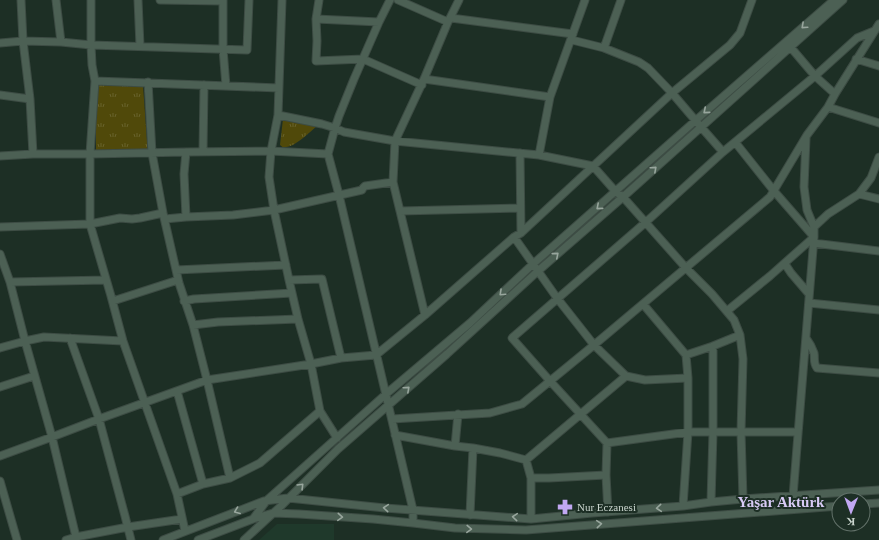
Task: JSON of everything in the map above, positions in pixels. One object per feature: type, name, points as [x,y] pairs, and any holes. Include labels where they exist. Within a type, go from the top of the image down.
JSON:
[{"type":"street","points":[[21,0],[23,41],[30,99],[34,154]]},
{"type":"street","points":[[56,0],[61,42]]},
{"type":"street","points":[[91,0],[91,45],[95,81],[90,154],[90,224],[113,301],[123,341],[177,494],[185,531]]},
{"type":"street","points":[[138,0],[140,46]]},
{"type":"street","points":[[160,0],[223,1],[223,49],[226,86]]},
{"type":"street","points":[[0,43],[23,41],[61,42],[91,45],[247,50],[249,0]]},
{"type":"street","points":[[282,0],[278,115],[271,151],[269,177],[274,210],[289,280],[311,364],[320,411],[337,438]]},
{"type":"street","points":[[319,0],[316,19],[316,61],[363,59],[423,82],[550,97]]},
{"type":"street","points":[[390,0],[354,79],[335,128],[328,154],[392,418],[413,510],[413,523]]},
{"type":"street","points":[[398,0],[449,20],[572,37],[639,62],[648,68],[672,92],[695,121],[723,152]]},
{"type":"street","points":[[426,315],[393,182],[395,141],[459,0]]},
{"type":"street","points":[[539,155],[550,97],[586,0]]},
{"type":"street","points":[[604,48],[622,0]]},
{"type":"street","points":[[0,456],[208,380],[341,358],[376,355],[426,315],[514,237],[521,233],[672,92],[730,45],[740,33],[752,0]]},
{"type":"street","points":[[244,540],[338,449],[701,127],[834,0]]},
{"type":"street","points":[[253,519],[267,500],[386,394],[470,322],[533,264],[695,121],[843,0]]},
{"type":"street","points":[[316,19],[379,22]]},
{"type":"street","points":[[392,418],[490,413],[522,404],[770,197],[807,135],[828,107],[856,59],[879,24]]},
{"type":"street","points":[[608,512],[606,475],[607,444],[512,338],[646,222],[723,152],[857,38],[874,31]]},
{"type":"street","points":[[788,44],[814,76],[835,94]]},
{"type":"street","points":[[856,59],[879,66]]},
{"type":"street","points":[[95,81],[279,88]]},
{"type":"street","points":[[148,82],[152,152],[164,216],[178,280],[208,380],[230,478]]},
{"type":"street","points":[[203,152],[204,85]]},
{"type":"street","points":[[0,95],[30,99]]},
{"type":"street","points":[[828,107],[879,123]]},
{"type":"street","points":[[278,115],[335,128],[344,132],[395,141],[539,155],[593,166],[646,222],[686,268],[712,294],[734,320],[740,335],[743,359],[741,432],[743,499]]},
{"type":"street","points":[[793,509],[814,227],[807,210],[804,187],[807,135]]},
{"type":"street","points":[[735,142],[813,240],[879,251]]},
{"type":"street","points":[[0,156],[34,154],[271,151],[328,154]]},
{"type":"street","points":[[186,152],[184,174],[186,217]]},
{"type":"street","points":[[520,153],[521,233]]},
{"type":"street","points":[[814,227],[828,214],[859,194],[871,178],[879,157]]},
{"type":"street","points":[[0,227],[90,224],[120,218],[132,219],[164,216],[186,217],[233,215],[274,210],[362,190],[365,186],[393,182]]},
{"type":"street","points":[[859,194],[879,199]]},
{"type":"street","points":[[400,212],[520,208]]},
{"type":"street","points":[[514,237],[557,298],[594,345],[626,376],[645,380],[688,378]]},
{"type":"street","points":[[727,311],[813,240]]},
{"type":"street","points":[[0,254],[10,282],[34,376],[52,437],[76,537]]},
{"type":"street","points":[[785,264],[809,294]]},
{"type":"street","points":[[176,270],[286,265]]},
{"type":"street","points":[[289,280],[322,279],[341,358]]},
{"type":"street","points":[[10,282],[106,280]]},
{"type":"street","points":[[113,301],[178,280]]},
{"type":"street","points":[[184,301],[194,299],[292,293]]},
{"type":"street","points":[[809,303],[879,310]]},
{"type":"street","points":[[643,304],[686,355],[688,378],[688,432],[683,506]]},
{"type":"street","points":[[192,325],[218,322],[298,319]]},
{"type":"street","points":[[686,355],[740,335]]},
{"type":"street","points":[[0,348],[44,337],[123,341]]},
{"type":"street","points":[[70,338],[99,419],[126,516],[131,540]]},
{"type":"street","points":[[806,338],[812,348],[815,365],[817,368],[879,373]]},
{"type":"street","points":[[711,502],[713,346]]},
{"type":"street","points":[[0,386],[34,376]]},
{"type":"street","points":[[526,460],[626,376]]},
{"type":"street","points":[[178,391],[203,484]]},
{"type":"street","points":[[177,494],[203,484],[230,478],[260,463],[320,411]]},
{"type":"street","points":[[455,446],[458,414]]},
{"type":"street","points":[[607,444],[688,432],[798,432]]},
{"type":"street","points":[[395,435],[500,453],[526,460]]},
{"type":"street","points":[[470,515],[473,448]]},
{"type":"street","points":[[526,460],[531,478],[531,519]]},
{"type":"street","points":[[531,478],[606,475]]},
{"type":"street","points":[[0,480],[17,540]]},
{"type":"street","points":[[163,540],[264,501],[288,498],[470,515],[531,519],[683,506],[743,499],[879,490]]},
{"type":"street","points":[[198,540],[273,513],[413,523],[455,528],[526,530],[831,507]]},
{"type":"street","points":[[66,540],[128,528],[182,520]]},
{"type":"shaded area","points":[[277,524],[334,524],[334,540],[259,540]]},
{"type":"green space","points":[[96,84],[143,86],[148,155],[96,156]]},
{"type":"green space","points":[[283,119],[318,125],[298,142],[290,146],[283,147],[280,145]]},
{"type":"place","name":"Nur Eczanesi","points":[[565,507]]},
{"type":"district","name":"Yaşar Aktürk","points":[[781,502]]}]
